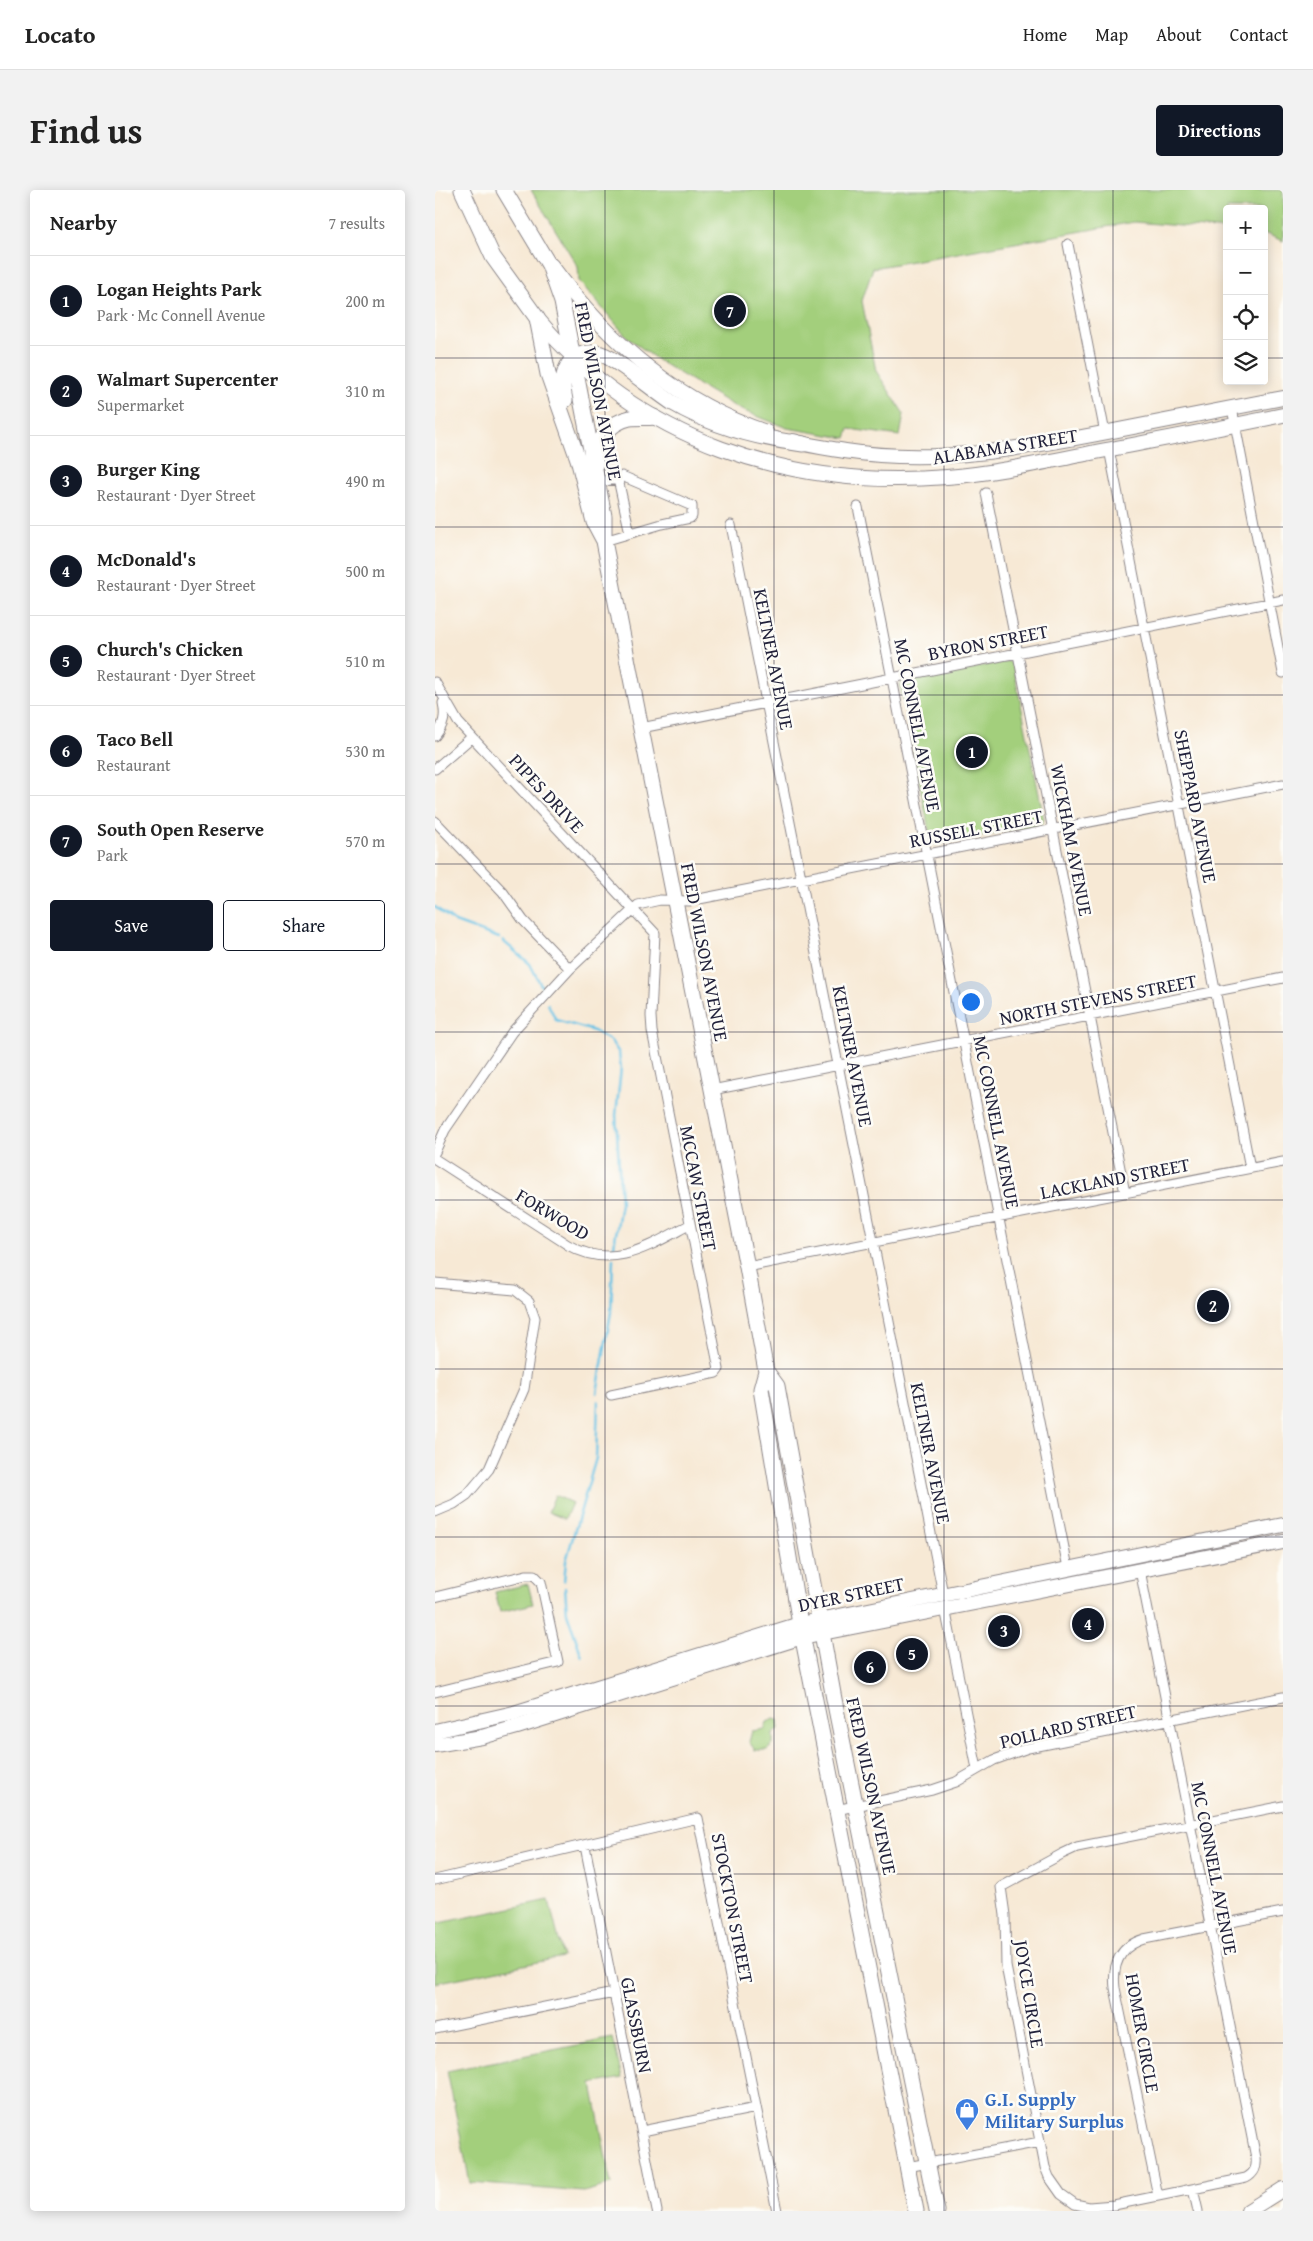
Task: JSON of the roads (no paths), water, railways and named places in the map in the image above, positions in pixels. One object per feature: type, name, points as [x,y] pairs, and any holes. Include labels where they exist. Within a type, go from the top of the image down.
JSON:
[{"type":"main road","name":"ALABAMA STREET","points":[[462,190],[493,257],[537,318],[575,359],[603,384],[654,418],[735,454],[775,465],[825,474],[874,478],[921,478],[964,475],[998,471],[1283,415]]},
{"type":"main road","name":"ALABAMA STREET","points":[[504,190],[542,253],[575,296],[606,331],[653,373],[695,401],[725,416],[803,444],[862,453],[924,458],[991,453],[1283,398]]},
{"type":"main road","name":"FRED WILSON AVENUE","points":[[542,253],[551,270],[562,302],[575,359],[604,516],[604,541],[766,1372],[761,1389],[801,1631],[917,2211]]},
{"type":"main road","name":"FRED WILSON AVENUE","points":[[537,318],[548,374],[578,458],[594,522],[604,541]]},
{"type":"main road","points":[[578,458],[561,379],[565,369],[575,359],[589,353],[605,354],[612,358],[653,390],[695,414],[755,437],[803,444]]},
{"type":"main road","points":[[597,482],[597,456],[601,439],[610,427],[632,418],[654,418]]},
{"type":"main road","name":"FRED WILSON AVENUE","points":[[766,1372],[777,1386],[820,1626],[937,2211]]},
{"type":"main road","name":"DYER STREET","points":[[435,1731],[514,1712],[801,1631],[943,1594],[1283,1525]]},
{"type":"main road","points":[[1277,1543],[1283,1535]]},
{"type":"main road","name":"DYER STREET","points":[[820,1626],[945,1608],[1277,1543]]},
{"type":"main road","points":[[1140,1570],[1141,1563],[1173,1553],[1178,1546]]},
{"type":"main road","points":[[1033,1591],[1037,1586],[1046,1582],[1066,1577],[1069,1573],[1068,1568]]},
{"type":"main road","points":[[945,1608],[945,1602],[948,1599],[962,1597],[976,1587]]},
{"type":"main road","name":"DYER STREET","points":[[435,1745],[482,1737],[517,1727],[801,1631]]},
{"type":"main road","points":[[1248,2211],[1283,2189]]},
{"type":"street","points":[[1068,244],[1105,433]]},
{"type":"street","points":[[1232,408],[1283,673]]},
{"type":"street","name":"SHEPPARD AVENUE","points":[[1109,449],[1250,1168]]},
{"type":"street","points":[[597,482],[619,479],[622,476],[628,477],[692,506],[690,518],[604,541]]},
{"type":"street","points":[[619,479],[630,533]]},
{"type":"street","name":"WICKHAM AVENUE","points":[[986,493],[1125,1193]]},
{"type":"street","name":"MC CONNELL AVENUE","points":[[858,507],[1068,1568]]},
{"type":"street","name":"KELTNER AVENUE","points":[[731,524],[943,1594]]},
{"type":"street","name":"BYRON STREET","points":[[641,728],[1283,600]]},
{"type":"street","name":"PIPES DRIVE","points":[[435,682],[458,722],[634,909]]},
{"type":"street","name":"PIPES DRIVE","points":[[435,736],[442,727],[445,714],[441,695]]},
{"type":"street","points":[[435,769],[472,737]]},
{"type":"street","name":"RUSSELL STREET","points":[[634,909],[638,905],[660,900],[689,901],[1283,784]]},
{"type":"street","points":[[435,821],[503,892],[523,920],[570,969]]},
{"type":"street","points":[[435,1152],[445,1130],[512,1032],[570,969],[634,909]]},
{"type":"street","name":"MCCAW STREET","points":[[611,1395],[716,1373],[718,1371],[651,1023],[655,933],[634,909]]},
{"type":"street","name":"NORTH STEVENS STREET","points":[[712,1090],[838,1067],[1283,978]]},
{"type":"street","name":"FORWOOD","points":[[435,1159],[568,1245],[584,1253],[599,1256],[628,1255],[640,1251],[689,1225]]},
{"type":"street","name":"LACKLAND STREET","points":[[747,1267],[1283,1162]]},
{"type":"street","points":[[435,1283],[515,1290],[523,1294],[531,1305],[535,1323],[524,1389],[489,1468],[467,1495],[454,1504],[435,1512]]},
{"type":"street","name":"MC CONNELL AVENUE","points":[[1140,1570],[1257,2158],[1254,2172]]},
{"type":"street","points":[[435,1597],[526,1575],[534,1575],[541,1582],[558,1662],[435,1692]]},
{"type":"street","points":[[945,1608],[977,1769]]},
{"type":"street","name":"POLLARD STREET","points":[[836,1810],[932,1790],[956,1782],[994,1760],[1028,1748],[1283,1697]]},
{"type":"street","name":"JOYCE CIRCLE","points":[[1254,2172],[1246,2178],[1101,2207],[1075,2204],[1061,2194],[1049,2177],[1040,2142],[1006,1966],[1005,1915],[1001,1887],[1062,1854],[1077,1848],[1283,1806]]},
{"type":"street","name":"STOCKTON STREET","points":[[435,1880],[698,1818],[777,2211]]},
{"type":"street","name":"GLASSBURN","points":[[585,1846],[657,2211]]},
{"type":"street","name":"HOMER CIRCLE","points":[[1157,2196],[1115,1988],[1116,1965],[1126,1948],[1137,1942],[1283,1912]]},
{"type":"street","points":[[435,2029],[614,1993]]},
{"type":"street","points":[[642,2131],[756,2108]]},
{"type":"street","points":[[907,2166],[1040,2142]]},
{"type":"street","points":[[1193,2189],[1197,2211]]},
{"type":"waterway","points":[[435,907],[455,922],[499,938]]},
{"type":"waterway","points":[[503,941],[530,964],[544,991]]},
{"type":"waterway","points":[[548,1004],[556,1020],[594,1031],[611,1041],[619,1053],[621,1068],[616,1115],[621,1203],[613,1252]]},
{"type":"waterway","points":[[597,1393],[611,1312],[613,1259]]},
{"type":"waterway","points":[[564,1581],[566,1561],[596,1458],[598,1401]]},
{"type":"waterway","points":[[565,1588],[567,1613],[582,1657]]},
{"type":"place","name":"South Open Reserve","points":[[730,311]]},
{"type":"place","name":"Logan Heights Park","points":[[972,752]]},
{"type":"place","name":"Walmart Supercenter","points":[[1213,1306]]},
{"type":"place","name":"McDonald's","points":[[1088,1624]]},
{"type":"place","name":"Burger King","points":[[1004,1631]]},
{"type":"place","name":"Church's Chicken","points":[[912,1654]]},
{"type":"place","name":"Taco Bell","points":[[870,1667]]},
{"type":"place","name":"G.I. Supply Military Surplus","points":[[967,2131]]}]
